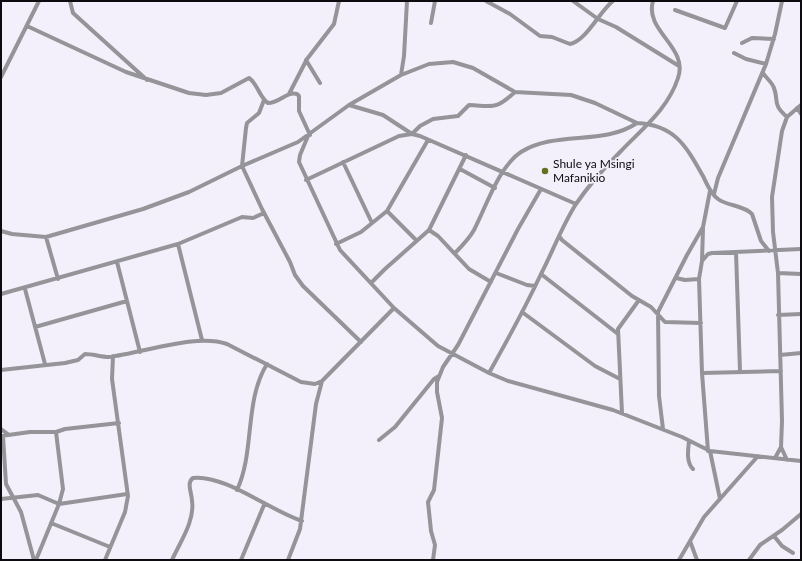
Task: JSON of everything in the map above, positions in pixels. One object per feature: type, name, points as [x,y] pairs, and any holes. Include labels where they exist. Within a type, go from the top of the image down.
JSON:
[{"type":"street","points":[[1,77],[40,1]]},
{"type":"street","points":[[70,1],[73,13],[147,80]]},
{"type":"street","points":[[27,26],[87,55],[147,80],[189,93],[206,95],[221,93],[249,78],[254,82],[264,100],[273,103],[289,94],[306,60],[334,24],[339,1]]},
{"type":"street","points":[[401,75],[404,56],[407,1]]},
{"type":"street","points":[[431,23],[435,1]]},
{"type":"street","points":[[486,1],[510,14],[540,36],[552,37],[566,44],[575,43],[579,40],[598,19],[602,11],[613,1]]},
{"type":"street","points":[[573,1],[598,19],[616,27],[679,66]]},
{"type":"street","points":[[489,373],[522,312],[576,204],[602,171],[661,111],[678,78],[679,66],[672,46],[655,23],[652,11],[653,1]]},
{"type":"street","points":[[675,10],[725,28],[736,1]]},
{"type":"street","points":[[720,498],[709,451],[702,373],[699,279],[702,261],[703,227],[712,193],[766,64],[774,39],[782,1]]},
{"type":"street","points":[[742,43],[752,38],[774,39]]},
{"type":"street","points":[[734,53],[746,59],[766,64]]},
{"type":"street","points":[[306,60],[320,83]]},
{"type":"street","points":[[1,231],[12,234],[46,237],[173,199],[242,166],[298,142],[349,105],[401,75],[429,64],[453,62],[473,68],[515,92],[570,94],[595,103],[637,123],[668,131],[677,136],[698,166],[712,193],[726,203],[750,211],[761,241],[769,250]]},
{"type":"street","points":[[763,72],[775,90],[775,103],[787,117]]},
{"type":"street","points":[[306,180],[399,136],[412,134],[420,126],[433,119],[458,116],[469,106],[489,108],[515,92]]},
{"type":"street","points":[[289,94],[299,96],[299,111],[309,135],[299,159],[306,180],[336,244],[394,308],[438,346],[489,373],[508,381],[622,413],[662,429],[709,451],[801,461]]},
{"type":"street","points":[[264,100],[257,116],[248,123],[246,128],[242,166],[264,213],[302,286],[361,342]]},
{"type":"street","points":[[349,105],[383,115],[403,126],[412,134],[466,155],[576,204]]},
{"type":"street","points":[[787,460],[781,447],[781,371],[778,315],[778,273],[772,198],[781,137],[787,117],[799,106],[801,114]]},
{"type":"street","points":[[455,253],[474,230],[503,172],[513,158],[526,149],[551,142],[584,136],[615,134],[628,130],[637,123]]},
{"type":"street","points":[[336,244],[361,232],[387,211],[428,140]]},
{"type":"street","points":[[372,283],[416,240],[429,230],[466,155]]},
{"type":"street","points":[[343,162],[372,223]]},
{"type":"street","points":[[460,169],[495,188]]},
{"type":"street","points":[[432,560],[435,545],[431,531],[428,506],[434,490],[442,421],[437,392],[439,376],[541,189]]},
{"type":"street","points":[[387,211],[416,240]]},
{"type":"street","points":[[1,294],[25,289],[178,244],[242,217],[252,218],[264,213]]},
{"type":"street","points":[[662,429],[659,396],[658,315],[692,245],[703,227]]},
{"type":"street","points":[[429,230],[438,236],[469,269],[491,282]]},
{"type":"street","points":[[559,236],[562,240],[639,300],[651,307],[665,322]]},
{"type":"street","points":[[46,237],[58,279]]},
{"type":"street","points":[[178,244],[202,340]]},
{"type":"street","points":[[702,261],[712,252],[801,249]]},
{"type":"street","points":[[736,252],[740,371]]},
{"type":"street","points":[[117,262],[140,352]]},
{"type":"street","points":[[496,273],[527,285],[535,286]]},
{"type":"street","points":[[778,273],[801,274]]},
{"type":"street","points":[[541,274],[618,334]]},
{"type":"street","points":[[676,278],[685,280],[699,279]]},
{"type":"street","points":[[25,289],[45,364]]},
{"type":"street","points":[[622,413],[618,334],[624,320],[639,300]]},
{"type":"street","points":[[35,327],[127,301]]},
{"type":"street","points":[[288,560],[298,536],[302,521],[316,404],[322,382],[394,308]]},
{"type":"street","points":[[522,312],[596,366],[620,379]]},
{"type":"street","points":[[778,315],[801,314]]},
{"type":"street","points":[[659,324],[665,322],[701,323]]},
{"type":"street","points":[[1,370],[33,367],[77,360],[87,354],[113,356],[202,340],[219,341],[227,344],[301,382],[315,384],[322,382]]},
{"type":"street","points":[[780,355],[801,353]]},
{"type":"street","points":[[105,560],[125,512],[127,494],[112,379],[113,356]]},
{"type":"street","points":[[238,490],[243,476],[252,410],[263,372],[267,364]]},
{"type":"street","points":[[702,373],[781,371]]},
{"type":"street","points":[[379,440],[395,426],[434,379],[439,376]]},
{"type":"street","points":[[35,560],[21,512],[6,484],[2,436],[30,432],[56,432],[65,429],[118,423]]},
{"type":"street","points":[[1,429],[9,435]]},
{"type":"street","points":[[35,560],[59,504],[63,485],[56,432]]},
{"type":"street","points":[[689,441],[688,457],[689,464],[693,469]]},
{"type":"street","points":[[775,458],[781,447]]},
{"type":"street","points":[[679,560],[704,517],[758,456]]},
{"type":"street","points":[[172,560],[191,518],[193,505],[190,484],[192,479],[198,477],[211,479],[238,490],[264,505],[302,521]]},
{"type":"street","points":[[1,499],[38,495],[59,504],[127,494]]},
{"type":"street","points":[[240,560],[264,505]]},
{"type":"street","points":[[748,560],[760,545],[774,536],[801,514]]},
{"type":"street","points":[[51,523],[110,547]]},
{"type":"street","points":[[774,536],[782,546],[793,553]]},
{"type":"street","points":[[690,541],[697,560]]},
{"type":"place","name":"Shule ya Msingi Mafanikio","points":[[545,171]]}]
